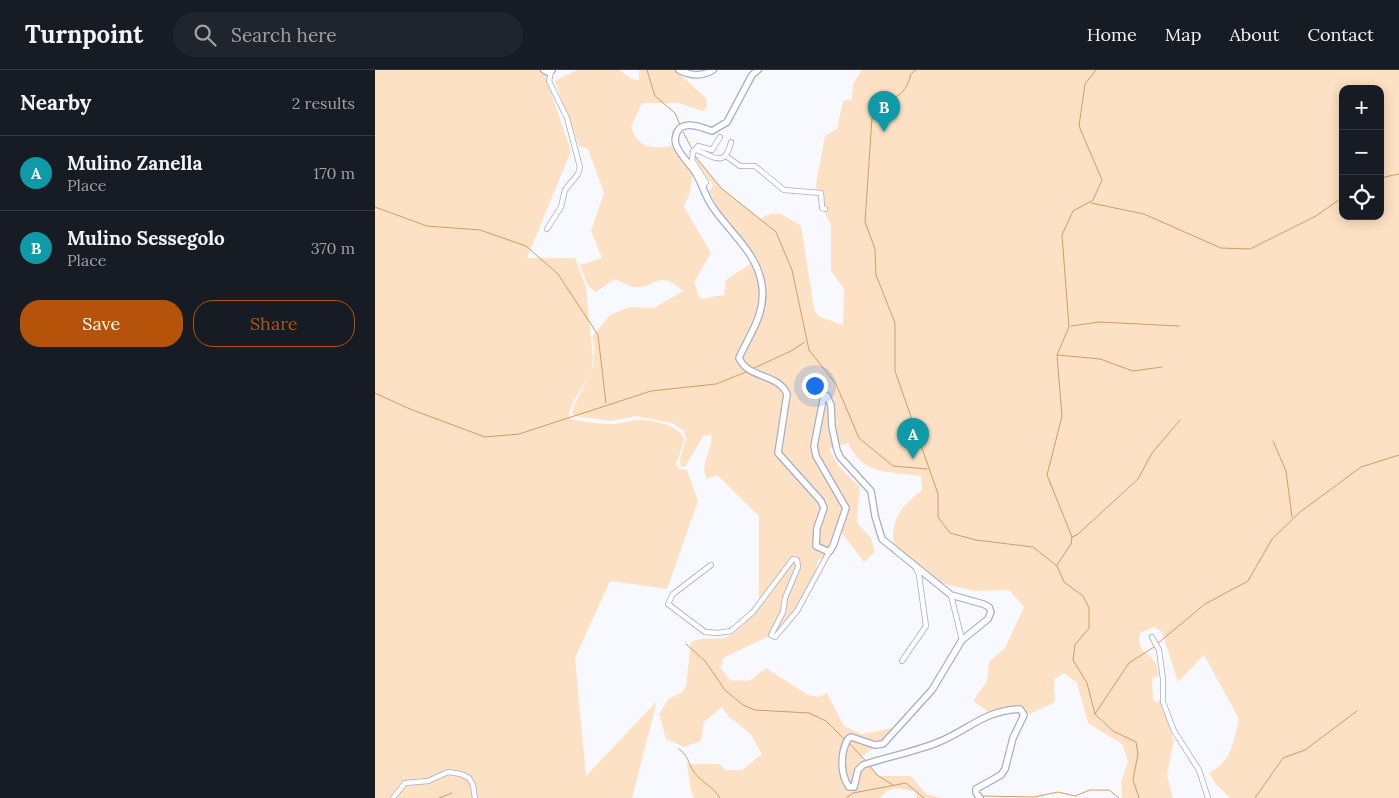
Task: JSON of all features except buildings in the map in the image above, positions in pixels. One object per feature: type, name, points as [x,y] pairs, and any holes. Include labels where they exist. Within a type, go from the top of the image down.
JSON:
[{"type":"street","points":[[679,70],[695,75],[705,74],[713,70]]},
{"type":"street","points":[[757,70],[752,75],[733,114],[721,128],[712,130],[687,125],[677,132],[675,138],[676,147],[704,186],[711,205],[754,260],[762,286],[760,311],[755,329],[739,358],[750,370],[778,382],[784,387],[787,394],[777,453],[821,501],[824,508],[814,541],[816,546],[829,552]]},
{"type":"street","points":[[547,229],[561,207],[565,190],[578,174],[580,167],[564,111],[549,81],[549,71]]},
{"type":"street","points":[[704,186],[706,182],[691,158],[693,151],[698,146],[712,150],[720,137]]},
{"type":"street","points":[[726,156],[731,142]]},
{"type":"street","points":[[695,150],[711,158],[723,158],[726,156]]},
{"type":"street","points":[[726,156],[742,166],[755,166],[784,190],[821,193],[822,208],[825,209]]},
{"type":"street","points":[[711,565],[673,594],[668,604],[701,631],[718,633],[731,630],[743,622],[783,573],[789,560],[793,558],[797,560],[798,567],[785,598],[781,616],[772,632],[774,637],[784,628],[797,611],[833,546],[846,508],[816,456],[816,435],[823,400],[827,396],[831,404],[832,428],[837,450],[840,457],[871,491],[875,516],[882,539],[898,554],[913,562],[951,595],[983,604],[991,612],[988,619],[963,640],[932,690],[883,744],[875,745],[851,736],[847,741],[841,770],[849,787],[854,787],[858,770],[863,765],[941,741],[983,716],[1004,710],[1020,709],[1025,715],[1013,738],[1005,769],[994,780],[980,785],[978,796]]},
{"type":"street","points":[[903,660],[926,626],[919,575],[913,562]]},
{"type":"street","points":[[951,595],[963,640]]},
{"type":"street","points":[[1152,637],[1157,645],[1163,679],[1163,702],[1174,731],[1199,770],[1208,798]]},
{"type":"street","points":[[393,798],[405,783],[428,781],[448,772],[461,774],[469,778],[473,785],[475,798]]},
{"type":"shaded area","points":[[375,70],[543,70],[571,151],[527,258],[575,258],[586,287],[593,359],[591,373],[573,402],[569,414],[571,419],[587,422],[617,424],[637,420],[656,422],[674,428],[683,436],[684,441],[676,464],[679,469],[687,470],[698,501],[667,589],[610,581],[575,658],[586,776],[657,701],[632,798],[375,798]]},
{"type":"shaded area","points":[[577,70],[620,70],[631,79],[639,80],[639,70],[675,70],[706,98],[707,107],[703,111],[678,103],[642,103],[631,127],[634,134],[646,146],[671,146],[693,172],[690,192],[684,207],[711,253],[694,282],[700,299],[724,295],[726,280],[750,264],[752,253],[721,213],[709,192],[713,185],[699,165],[695,170],[693,153],[721,188],[761,219],[766,215],[777,214],[801,226],[814,308],[818,316],[843,325],[844,289],[831,271],[831,225],[818,200],[816,184],[825,136],[837,129],[843,101],[852,99],[853,84],[862,70],[1399,70],[1399,798],[1230,798],[1216,784],[1209,773],[1228,756],[1239,719],[1204,655],[1178,682],[1162,632],[1154,627],[1140,633],[1139,640],[1142,649],[1157,665],[1158,676],[1152,678],[1153,699],[1157,703],[1160,699],[1174,741],[1167,775],[1173,798],[1122,798],[1121,782],[1128,762],[1122,744],[1088,723],[1077,683],[1064,673],[1054,679],[1055,702],[1030,714],[1021,708],[989,712],[973,701],[987,681],[989,662],[1005,648],[1024,607],[1009,590],[975,591],[941,583],[894,547],[893,537],[896,521],[908,502],[922,490],[921,476],[888,472],[869,467],[854,454],[848,443],[829,449],[839,467],[860,487],[857,523],[871,538],[875,552],[864,562],[836,525],[825,558],[818,560],[807,592],[775,638],[767,637],[723,658],[721,668],[730,680],[749,681],[766,668],[808,695],[819,697],[827,693],[844,726],[862,734],[898,727],[884,741],[861,757],[879,776],[911,776],[926,794],[942,798],[917,798],[915,792],[905,789],[892,789],[880,798],[694,798],[691,791],[687,764],[719,764],[726,770],[742,770],[762,754],[750,733],[729,717],[722,707],[704,722],[701,741],[684,747],[666,739],[659,714],[668,699],[682,692],[686,686],[691,642],[721,638],[733,634],[759,605],[759,516],[717,475],[707,479],[704,468],[711,435],[703,436],[685,467],[681,467],[680,459],[686,439],[684,431],[672,423],[636,416],[611,421],[574,416],[572,413],[592,369],[594,350],[592,337],[610,315],[629,307],[654,308],[683,291],[674,284],[661,280],[647,286],[634,287],[615,279],[596,292],[588,286],[580,265],[602,258],[591,231],[604,193],[588,149],[579,146],[555,81]]},
{"type":"waterway","points":[[647,70],[655,96],[675,113],[680,125]]},
{"type":"waterway","points":[[912,73],[916,70]]},
{"type":"waterway","points":[[1057,565],[1071,544],[1072,537],[1047,475],[1062,416],[1057,355],[1069,327],[1062,235],[1073,211],[1093,200],[1102,180],[1079,126],[1085,84],[1096,70]]},
{"type":"waterway","points":[[911,74],[903,92],[885,104],[872,118],[865,222],[875,249],[876,275],[895,323],[895,371],[938,494],[938,517],[950,533],[976,540],[1033,547],[1057,566],[1064,582],[1083,596],[1089,608],[1089,628],[1075,645],[1073,660],[1087,683],[1095,714],[1113,731],[1136,742],[1138,754],[1133,780],[1139,798]]},
{"type":"waterway","points":[[683,132],[692,149]]},
{"type":"waterway","points":[[695,156],[721,188],[776,232],[792,270],[809,350],[836,384],[859,438],[893,466],[927,469]]},
{"type":"waterway","points":[[1384,177],[1399,174]]},
{"type":"waterway","points":[[1091,203],[1144,214],[1221,248],[1250,249],[1316,216],[1339,200]]},
{"type":"waterway","points":[[375,207],[427,226],[480,230],[526,246],[558,274],[598,335],[606,403]]},
{"type":"waterway","points":[[1071,326],[1099,322],[1179,326]]},
{"type":"waterway","points":[[752,369],[791,351],[805,342]]},
{"type":"waterway","points":[[1058,355],[1100,359],[1133,371],[1162,367]]},
{"type":"waterway","points":[[375,393],[410,409],[485,437],[519,434],[651,391],[716,384],[746,372]]},
{"type":"waterway","points":[[1072,537],[1077,535],[1138,479],[1152,453],[1180,420]]},
{"type":"waterway","points":[[1273,441],[1286,471],[1292,517]]},
{"type":"waterway","points":[[1157,644],[1205,604],[1248,581],[1272,539],[1300,512],[1361,467],[1399,455]]},
{"type":"waterway","points":[[686,644],[705,661],[725,690],[743,705],[755,710],[809,713],[826,721],[845,740]]},
{"type":"waterway","points":[[1095,714],[1129,663],[1154,647]]},
{"type":"waterway","points":[[1255,798],[1283,758],[1305,750],[1357,711]]},
{"type":"waterway","points":[[848,742],[866,761]]},
{"type":"waterway","points":[[679,749],[697,776],[720,798]]},
{"type":"waterway","points":[[870,766],[877,775],[893,785]]},
{"type":"waterway","points":[[846,798],[853,793],[906,783],[924,798]]},
{"type":"waterway","points":[[982,796],[1034,797],[1058,792],[1075,796],[1090,790],[1109,790],[1119,798]]},
{"type":"waterway","points":[[439,798],[452,793]]},
{"type":"place","name":"Mulino Sessegolo","points":[[884,132]]},
{"type":"place","name":"Mulino Zanella","points":[[913,459]]}]
